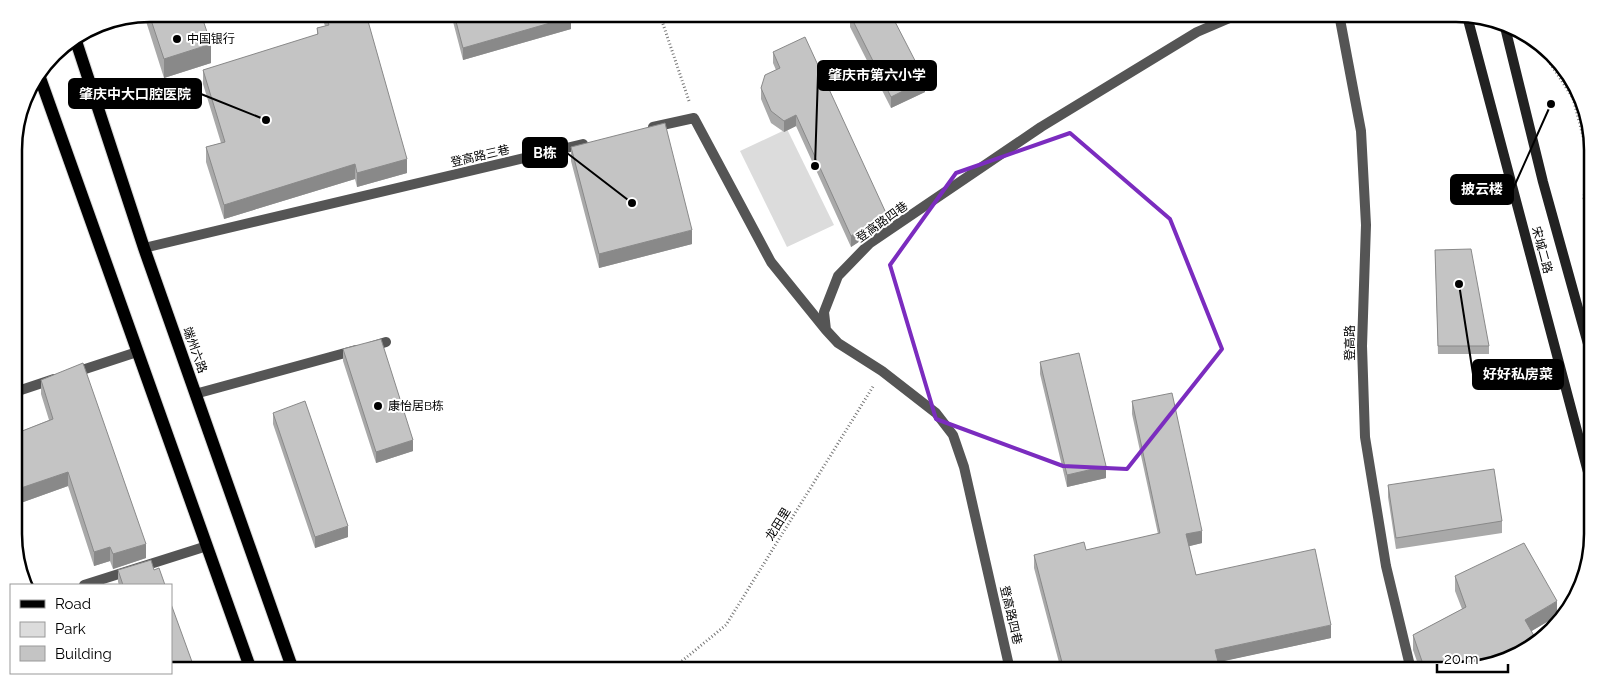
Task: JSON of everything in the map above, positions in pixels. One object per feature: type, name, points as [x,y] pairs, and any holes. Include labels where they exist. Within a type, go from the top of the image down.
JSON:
[{"type":"main road","name":"宋城二路","points":[[1469,23],[1584,457]]},
{"type":"main road","name":"宋城二路","points":[[1506,32],[1543,182],[1584,330]]},
{"type":"main road","name":"端州六路","points":[[77,45],[144,248],[290,662]]},
{"type":"main road","points":[[42,83],[248,662]]},
{"type":"street","name":"登高路四巷","points":[[1008,661],[964,467],[953,435],[936,412],[882,371],[838,343],[826,330],[824,312],[838,276],[870,243],[1042,127],[1197,32],[1220,22]]},
{"type":"street","name":"登高路","points":[[1341,22],[1361,131],[1366,225],[1362,346],[1365,437],[1386,566],[1409,661]]},
{"type":"street","points":[[645,129],[694,118],[771,262],[826,330]]},
{"type":"street","name":"登高路三巷","points":[[144,248],[597,141]]},
{"type":"street","points":[[195,394],[386,342]]},
{"type":"street","points":[[22,390],[137,352]]},
{"type":"street","points":[[87,584],[206,546]]},
{"type":"path","points":[[662,22],[694,118]]},
{"type":"path","points":[[1548,62],[1572,98],[1583,138]]},
{"type":"path","name":"龙田里","points":[[681,662],[726,625],[882,371]]},
{"type":"highlighted area","points":[[1070,133],[1170,219],[1222,349],[1127,469],[1063,466],[936,419],[890,265],[956,173]]},
{"type":"green space","points":[[787,129],[834,225],[787,247],[740,151]]},
{"type":"building","points":[[152,22],[204,22],[211,44],[164,59]]},
{"type":"building","points":[[328,22],[368,22],[407,159],[357,173],[355,164],[224,205],[206,147],[225,142],[203,70],[318,34],[317,28],[329,25]]},
{"type":"building","points":[[456,22],[554,22],[463,48]]},
{"type":"building","points":[[854,22],[895,22],[925,80],[891,97]]},
{"type":"building","points":[[805,37],[886,213],[851,236],[796,115],[784,121],[771,111],[761,88],[765,75],[780,68],[773,52]]},
{"type":"building","points":[[665,123],[692,230],[599,254],[571,147]]},
{"type":"building","points":[[1471,249],[1489,346],[1438,346],[1435,250]]},
{"type":"building","name":"康怡居B栋","points":[[381,339],[413,440],[376,452],[343,349]]},
{"type":"building","points":[[1079,353],[1106,466],[1067,475],[1040,362]]},
{"type":"building","points":[[83,363],[146,544],[113,554],[110,547],[94,552],[68,472],[22,488],[22,431],[53,419],[41,380]]},
{"type":"building","points":[[1172,393],[1202,531],[1186,534],[1196,575],[1315,549],[1331,625],[1215,650],[1218,661],[1062,661],[1034,555],[1084,542],[1086,550],[1160,533],[1132,401]]},
{"type":"building","points":[[305,401],[348,526],[315,537],[273,413]]},
{"type":"building","points":[[1494,469],[1502,521],[1396,538],[1388,485]]},
{"type":"building","points":[[1524,543],[1557,601],[1525,620],[1534,635],[1498,655],[1465,661],[1422,661],[1413,635],[1466,607],[1455,576]]},
{"type":"building","points":[[151,560],[154,570],[159,568],[165,584],[123,584],[118,570]]},
{"type":"building","points":[[172,607],[192,662],[172,662]]},
{"type":"place","name":"中国银行","points":[[177,39]]},
{"type":"place","name":"披云楼","points":[[1551,104]]},
{"type":"place","name":"肇庆中大口腔医院","points":[[266,120]]},
{"type":"place","name":"肇庆市第六小学","points":[[815,166]]},
{"type":"place","name":"B栋","points":[[632,203]]},
{"type":"place","name":"好好私房菜","points":[[1459,284]]},
{"type":"place","name":"康怡居B栋","points":[[378,406]]}]
